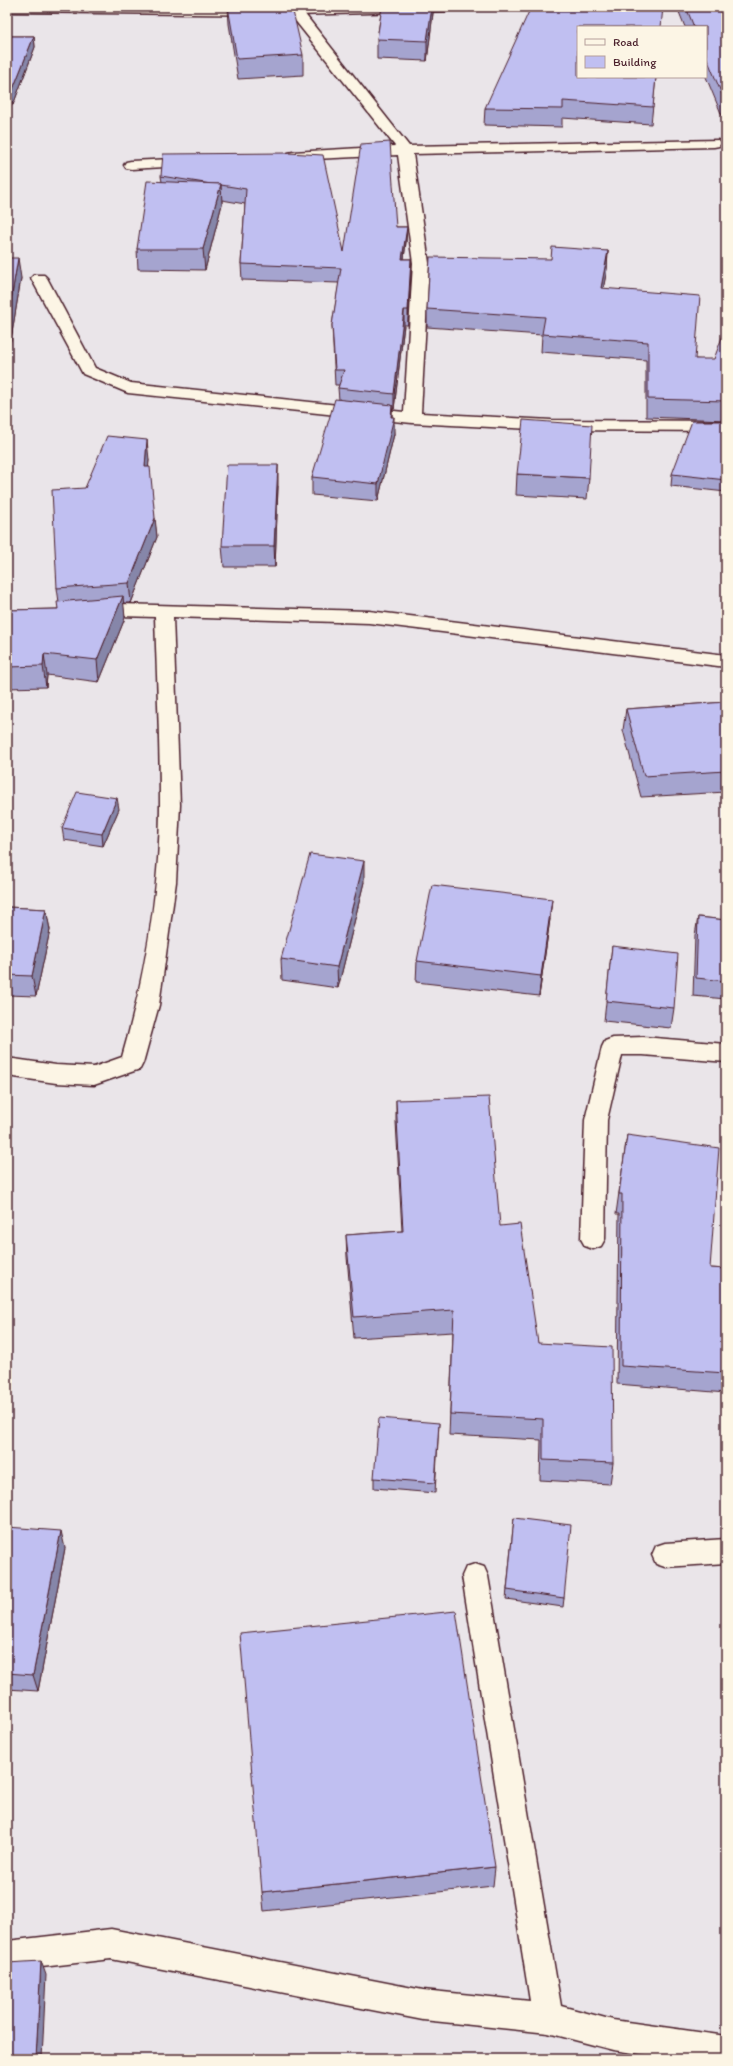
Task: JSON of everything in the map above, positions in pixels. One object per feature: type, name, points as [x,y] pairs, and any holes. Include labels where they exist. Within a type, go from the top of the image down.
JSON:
[{"type":"street","points":[[7,8],[295,11],[446,7]]},
{"type":"street","points":[[295,11],[405,150],[428,264],[412,418]]},
{"type":"street","points":[[280,157],[405,150],[714,143]]},
{"type":"street","points":[[131,165],[209,161]]},
{"type":"street","points":[[39,278],[89,371],[128,388],[412,418],[551,425],[726,426]]},
{"type":"street","points":[[75,614],[120,610],[369,617],[726,661]]},
{"type":"street","points":[[7,1067],[56,1074],[94,1076],[132,1063],[148,1005],[166,882],[170,805],[164,611]]},
{"type":"street","points":[[593,1238],[596,1120],[613,1047],[643,1046],[726,1053]]},
{"type":"street","points":[[665,1555],[726,1551]]},
{"type":"street","points":[[475,1576],[548,2018]]},
{"type":"street","points":[[7,1956],[111,1944],[423,2005],[548,2018],[613,2035],[726,2051]]},
{"type":"building","points":[[228,7],[292,7],[303,55],[237,59]]},
{"type":"building","points":[[382,7],[432,7],[427,41],[377,39]]},
{"type":"building","points":[[531,7],[663,7],[661,26],[577,26],[577,78],[656,78],[653,107],[563,101],[563,109],[485,108]]},
{"type":"building","points":[[686,7],[726,7],[726,104],[707,58],[707,26],[694,26]]},
{"type":"building","points":[[7,36],[34,36],[11,94],[7,93]]},
{"type":"building","points":[[390,142],[396,227],[407,227],[402,259],[411,259],[408,310],[404,310],[394,394],[338,388],[344,370],[335,370],[332,325],[341,268],[241,264],[246,189],[161,176],[163,154],[288,153],[323,155],[344,252],[361,144]]},
{"type":"building","points":[[147,181],[221,184],[203,249],[137,249]]},
{"type":"building","points":[[552,247],[608,251],[601,288],[700,296],[695,359],[714,359],[724,332],[726,401],[648,399],[648,342],[542,334],[545,317],[427,309],[430,257],[551,259]]},
{"type":"building","points":[[7,258],[18,258],[7,324]]},
{"type":"building","points":[[335,399],[392,405],[391,417],[394,417],[378,484],[312,477]]},
{"type":"building","points":[[523,420],[592,425],[589,478],[517,474]]},
{"type":"building","points":[[692,421],[726,421],[726,480],[672,474]]},
{"type":"building","points":[[107,436],[147,440],[145,467],[150,467],[155,518],[129,583],[57,588],[52,490],[85,488]]},
{"type":"building","points":[[227,465],[278,465],[274,546],[222,546]]},
{"type":"building","points":[[123,596],[97,660],[44,654],[43,666],[7,667],[7,610],[58,609],[57,602]]},
{"type":"building","points":[[726,702],[726,771],[644,776],[626,709]]},
{"type":"building","points":[[77,792],[117,798],[102,834],[62,828]]},
{"type":"building","points":[[310,854],[364,861],[337,967],[281,959]]},
{"type":"building","points":[[432,885],[552,899],[541,976],[417,961]]},
{"type":"building","points":[[7,907],[46,909],[32,976],[7,975]]},
{"type":"building","points":[[698,917],[726,920],[726,981],[696,978]]},
{"type":"building","points":[[612,946],[678,954],[674,1008],[606,1001]]},
{"type":"building","points":[[489,1097],[500,1226],[520,1224],[538,1343],[612,1347],[613,1463],[543,1460],[543,1419],[450,1414],[454,1310],[354,1317],[346,1235],[403,1231],[396,1100]]},
{"type":"building","points":[[627,1135],[719,1148],[710,1268],[726,1269],[726,1373],[621,1366],[622,1194],[619,1194]]},
{"type":"building","points":[[379,1418],[439,1423],[435,1483],[374,1478]]},
{"type":"building","points":[[514,1518],[571,1525],[564,1598],[507,1590]]},
{"type":"building","points":[[7,1527],[61,1531],[33,1675],[7,1673]]},
{"type":"building","points":[[456,1611],[495,1867],[262,1892],[240,1633]]},
{"type":"building","points":[[41,1961],[36,2059],[7,2059],[7,1963]]}]
